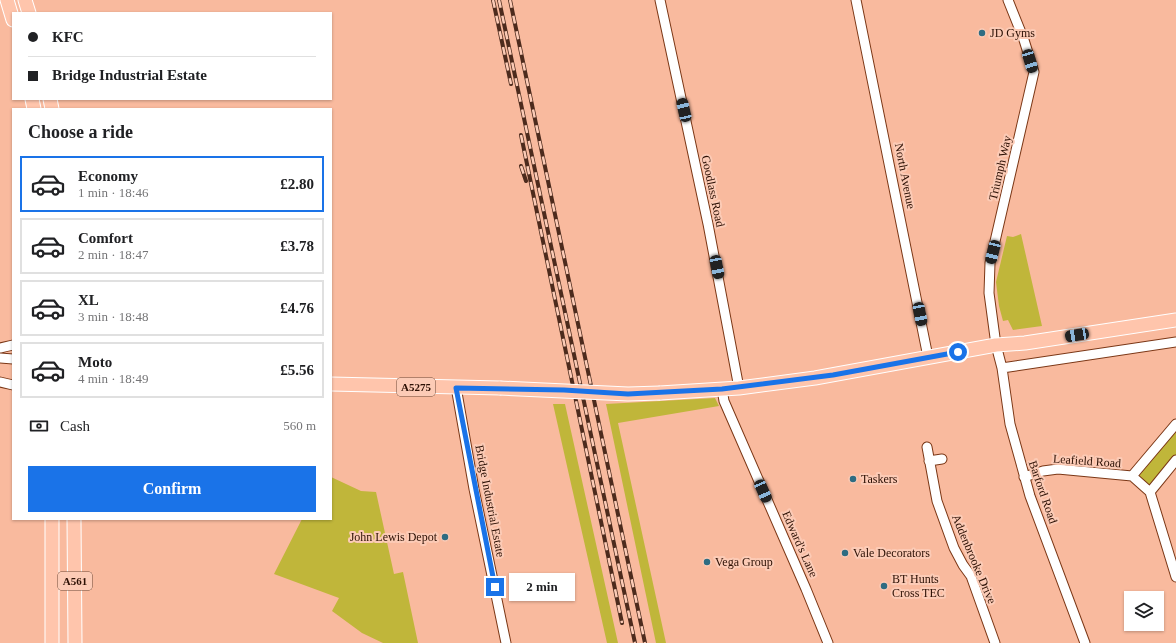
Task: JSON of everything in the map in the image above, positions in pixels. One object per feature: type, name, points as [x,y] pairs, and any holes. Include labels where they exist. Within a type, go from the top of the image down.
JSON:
[{"type":"highway","points":[[7,0],[12,17]]},
{"type":"highway","points":[[25,0],[29,12]]},
{"type":"highway","name":"A5275","points":[[332,384],[500,388],[628,394],[740,388],[833,375],[996,345],[1025,343],[1176,320]]},
{"type":"highway","name":"A561","points":[[74,520],[75,643]]},
{"type":"highway","name":"A561","points":[[52,643],[53,521]]},
{"type":"street","name":"Goodlass Road","points":[[660,0],[708,224],[740,388]]},
{"type":"street","name":"North Avenue","points":[[856,0],[928,357]]},
{"type":"street","name":"Triumph Way","points":[[996,345],[989,294],[990,263],[1034,72],[1024,40],[1008,0]]},
{"type":"street","points":[[1002,368],[1176,342]]},
{"type":"street","points":[[0,348],[12,345]]},
{"type":"street","name":"Barford Road","points":[[996,345],[1002,368],[1010,424],[1024,477],[1085,643]]},
{"type":"street","points":[[0,358],[12,359]]},
{"type":"street","points":[[0,381],[12,379]]},
{"type":"street","points":[[0,381],[12,385]]},
{"type":"street","name":"Bridge Industrial Estate","points":[[456,388],[474,489],[506,643]]},
{"type":"street","name":"Edward's Lane","points":[[722,389],[724,401],[828,643]]},
{"type":"street","points":[[1132,476],[1176,424]]},
{"type":"street","name":"Addenbrooke Drive","points":[[927,447],[937,501],[954,548],[962,565],[971,576],[995,643]]},
{"type":"street","points":[[930,461],[942,459]]},
{"type":"street","points":[[1176,460],[1150,492],[1176,577]]},
{"type":"street","name":"Leafield Road","points":[[1024,477],[1042,471],[1058,469],[1132,476],[1150,492]]},
{"type":"shaded area","points":[[1021,234],[1042,326],[1013,330],[1008,320],[1003,321],[999,306],[996,282],[1007,236],[1013,237]]},
{"type":"shaded area","points":[[715,398],[719,406],[618,423],[666,643],[656,643],[606,404]]},
{"type":"shaded area","points":[[553,404],[565,404],[618,643],[607,643]]},
{"type":"shaded area","points":[[1176,424],[1176,460],[1150,492],[1132,476]]},
{"type":"shaded area","points":[[332,477],[361,491],[376,492],[394,574],[403,572],[418,643],[383,643],[362,633],[332,611],[339,598],[274,574],[301,520],[332,520]]},
{"type":"railway","points":[[493,0],[511,84]]},
{"type":"railway","points":[[499,0],[635,643]]},
{"type":"railway","points":[[510,0],[645,643]]},
{"type":"railway","points":[[521,135],[622,623]]},
{"type":"railway","points":[[521,166],[526,181]]},
{"type":"place","name":"JD Gyms","points":[[982,33]]},
{"type":"place","name":"Taskers","points":[[853,479]]},
{"type":"place","name":"John Lewis Depot","points":[[445,537]]},
{"type":"place","name":"Vale Decorators","points":[[845,553]]},
{"type":"place","name":"Vega Group","points":[[707,562]]},
{"type":"place","name":"BT Hunts Cross TEC","points":[[884,586]]},
{"type":"route","points":[[495,587],[474,489],[456,388],[564,390],[628,394],[740,388],[833,375],[958,352]]}]
